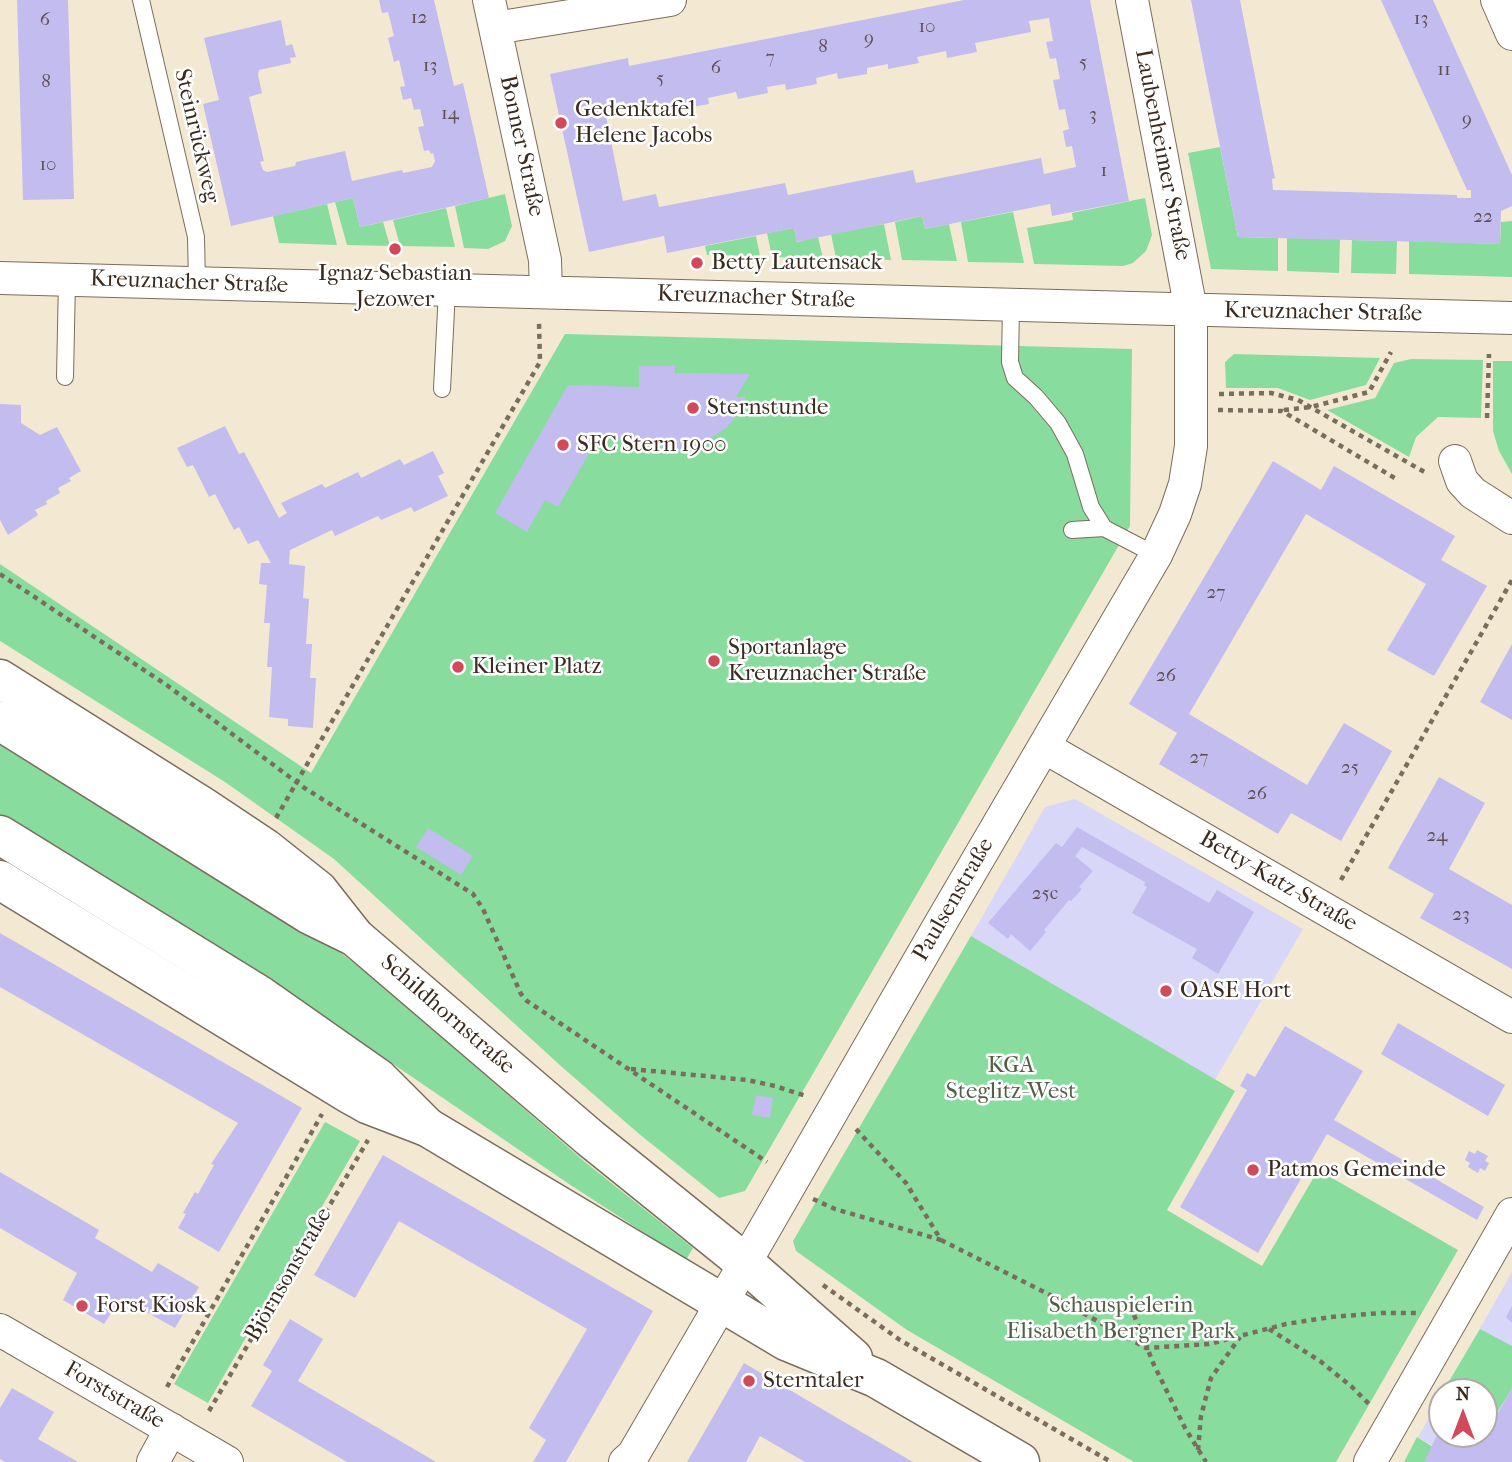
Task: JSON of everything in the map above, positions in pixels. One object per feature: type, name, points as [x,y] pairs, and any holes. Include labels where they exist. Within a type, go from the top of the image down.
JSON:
[{"type":"main road","name":"Schildhornstraße","points":[[0,680],[202,806],[265,848],[318,890],[355,937],[590,1138],[745,1263],[876,1378]]},
{"type":"main road","points":[[0,721],[310,915],[355,937]]},
{"type":"main road","points":[[0,835],[261,996],[378,1078],[427,1127]]},
{"type":"main road","name":"Schildhornstraße","points":[[0,880],[351,1095],[427,1127],[786,1340],[876,1378],[1020,1462]]},
{"type":"street","points":[[492,14],[670,0]]},
{"type":"street","name":"Laubenheimer Straße","points":[[1132,0],[1191,310]]},
{"type":"street","points":[[1497,0],[1512,34]]},
{"type":"street","name":"Bonner Straße","points":[[492,14],[545,260],[546,292]]},
{"type":"street","name":"Kreuznacher Straße","points":[[0,278],[1512,318]]},
{"type":"street","name":"Paulsenstraße","points":[[625,1462],[722,1303],[1156,555],[1185,484],[1191,446],[1205,403],[1191,310]]},
{"type":"street","points":[[1459,471],[1474,493],[1512,518]]},
{"type":"street","name":"Betty-Katz-Straße","points":[[1044,747],[1512,1017]]},
{"type":"street","points":[[1370,1462],[1512,1214]]},
{"type":"street","name":"Forststraße","points":[[0,1330],[227,1462]]},
{"type":"street","points":[[153,1462],[171,1429]]},
{"type":"lane","name":"Steinrückweg","points":[[141,0],[196,237],[197,283]]},
{"type":"lane","points":[[65,377],[66,280]]},
{"type":"lane","points":[[442,389],[447,290]]},
{"type":"lane","points":[[1011,305],[1010,362],[1015,378],[1058,423],[1075,454],[1091,507],[1104,528],[1156,555]]},
{"type":"lane","points":[[1072,530],[1104,528]]},
{"type":"path","points":[[274,821],[540,362],[539,323]]},
{"type":"path","points":[[1205,403],[1282,411],[1311,407],[1370,392],[1391,352]]},
{"type":"path","points":[[1487,418],[1489,354]]},
{"type":"path","points":[[1205,403],[1272,393],[1285,396],[1311,407],[1439,480],[1459,471]]},
{"type":"path","points":[[1282,411],[1398,480]]},
{"type":"path","points":[[0,574],[168,686],[297,783],[473,894],[483,909],[527,1002],[767,1162]]},
{"type":"path","points":[[1340,880],[1512,580]]},
{"type":"path","points":[[629,1069],[747,1080],[806,1096]]},
{"type":"path","points":[[167,1387],[323,1114]]},
{"type":"path","points":[[854,1127],[906,1183],[941,1240]]},
{"type":"path","name":"Björnsonstraße","points":[[209,1411],[368,1139]]},
{"type":"path","points":[[813,1198],[835,1209],[941,1240],[1146,1348],[1209,1344],[1268,1328],[1357,1314],[1427,1314]]},
{"type":"path","points":[[822,1284],[900,1340],[1111,1462]]},
{"type":"path","points":[[1134,1314],[1146,1348],[1206,1462]]},
{"type":"path","points":[[1268,1328],[1320,1361],[1373,1408]]},
{"type":"path","points":[[1198,1450],[1201,1416],[1211,1378],[1240,1336]]},
{"type":"shaded area","name":"OASE Hort","points":[[1075,799],[1303,929],[1215,1080],[971,936],[1045,807]]},
{"type":"shaded area","points":[[1512,1272],[1512,1462],[1460,1462],[1436,1448],[1498,1448],[1498,1378],[1452,1378]]},
{"type":"shaded area","points":[[1428,1420],[1428,1443],[1418,1437]]},
{"type":"green space","points":[[1220,147],[1238,237],[1278,238],[1278,271],[1211,269],[1188,153]]},
{"type":"green space","points":[[505,194],[512,226],[505,241],[488,249],[464,248],[455,206]]},
{"type":"green space","points":[[353,198],[360,227],[383,222],[390,246],[347,245],[335,202]]},
{"type":"green space","points":[[1145,198],[1152,235],[1146,251],[1133,263],[1123,266],[1034,264],[1027,228],[1073,220],[1072,213]]},
{"type":"green space","points":[[327,204],[337,245],[279,243],[273,216]]},
{"type":"green space","points":[[446,208],[455,247],[400,246],[393,220]]},
{"type":"green space","points":[[1013,212],[1024,263],[968,262],[961,222]]},
{"type":"green space","points":[[922,216],[925,229],[949,224],[957,261],[902,260],[895,222]]},
{"type":"green space","points":[[1512,221],[1512,277],[1409,274],[1409,241],[1500,244],[1501,222]]},
{"type":"green space","points":[[884,224],[891,260],[836,258],[831,234]]},
{"type":"green space","points":[[794,228],[797,242],[818,237],[823,258],[772,257],[767,233]]},
{"type":"green space","points":[[756,236],[760,256],[707,255],[705,246]]},
{"type":"green space","points":[[1287,238],[1340,239],[1339,273],[1287,271]]},
{"type":"green space","points":[[1352,240],[1397,241],[1396,274],[1351,273]]},
{"type":"green space","name":"Sportanlage Kreuznacher Straße","points":[[565,334],[1132,349],[1130,526],[745,1191],[719,1198],[562,1067],[334,859],[225,782],[0,641],[0,564],[311,773]]},
{"type":"green space","points":[[1234,354],[1380,358],[1366,385],[1310,400],[1278,388],[1226,388],[1225,362]]},
{"type":"green space","points":[[1411,359],[1483,360],[1481,418],[1438,417],[1416,437],[1409,457],[1327,410],[1375,398],[1394,363]]},
{"type":"green space","points":[[1493,361],[1512,361],[1512,474],[1499,451],[1493,431]]},
{"type":"green space","points":[[0,735],[311,930],[375,979],[585,1162],[693,1248],[686,1260],[377,1053],[0,821]]},
{"type":"green space","name":"Schauspielerin Elisabeth Bergner Park","points":[[971,936],[1235,1091],[1167,1210],[1262,1266],[1318,1170],[1458,1250],[1336,1462],[1134,1462],[907,1330],[796,1251],[793,1241]]},
{"type":"green space","points":[[325,1122],[360,1141],[208,1403],[174,1384]]},
{"type":"green space","points":[[1480,1329],[1512,1346],[1512,1388],[1498,1411],[1498,1378],[1451,1378]]},
{"type":"green space","points":[[1417,1437],[1428,1444],[1428,1448],[1432,1448],[1425,1462],[1404,1462]]},
{"type":"building","points":[[17,0],[68,0],[74,199],[23,200]]},
{"type":"building","points":[[379,0],[434,0],[454,86],[463,83],[489,198],[360,227],[353,198],[231,226],[203,104],[219,100],[204,38],[281,20],[286,46],[292,44],[296,57],[290,58],[291,63],[259,70],[262,93],[249,97],[264,161],[260,162],[263,170],[267,172],[295,166],[296,162],[345,151],[352,181],[402,170],[403,173],[432,167],[435,161],[433,153],[424,151],[418,127],[424,126],[420,109],[414,110],[411,98],[403,100],[400,87],[405,86],[399,60],[394,62],[388,38],[394,36],[388,12],[382,13]]},
{"type":"building","points":[[964,0],[1090,0],[1129,201],[1052,216],[1050,204],[925,229],[922,216],[796,242],[794,228],[667,253],[664,236],[589,252],[550,74],[628,58],[629,66]],"holes":[[[1049,18],[1053,41],[1046,42],[1050,59],[1056,58],[1060,79],[1053,80],[1059,110],[1065,109],[1069,129],[1063,131],[1066,147],[1072,146],[1076,167],[1044,174],[1041,158],[916,183],[913,170],[788,195],[785,183],[659,207],[656,194],[623,201],[604,106],[624,101],[627,112],[678,101],[679,109],[709,104],[708,98],[736,92],[738,99],[768,93],[767,87],[785,84],[786,90],[817,84],[816,78],[837,73],[838,79],[867,74],[867,68],[888,64],[888,69],[919,63],[917,57],[946,51],[947,58],[977,52],[975,43],[1031,32],[1029,21]]]},
{"type":"building","points":[[1191,0],[1240,0],[1275,178],[1272,179],[1273,190],[1457,195],[1457,198],[1471,198],[1471,190],[1467,190],[1381,0],[1433,0],[1512,175],[1512,206],[1501,211],[1500,244],[1238,237]]},
{"type":"building","name":"SFC Stern 1900","points":[[639,366],[675,366],[675,373],[750,374],[736,397],[746,397],[737,415],[726,428],[706,441],[683,449],[661,450],[661,440],[598,438],[558,507],[545,500],[527,532],[495,513],[568,385],[639,387]]},
{"type":"building","points":[[0,404],[21,405],[21,423],[40,435],[57,427],[81,471],[58,488],[60,493],[35,510],[38,515],[8,535],[0,520]]},
{"type":"building","points":[[225,426],[239,454],[244,452],[279,518],[287,513],[281,503],[322,484],[325,488],[358,472],[361,478],[400,459],[404,465],[433,451],[444,473],[438,476],[448,496],[414,512],[411,507],[381,520],[378,516],[335,536],[332,530],[290,550],[289,564],[305,566],[303,598],[309,599],[306,644],[312,644],[310,678],[316,678],[313,728],[288,726],[288,719],[269,717],[272,667],[267,667],[270,623],[264,623],[267,585],[259,584],[261,563],[271,563],[258,540],[248,544],[239,527],[234,530],[215,494],[209,497],[193,465],[187,467],[177,448]]},
{"type":"building","points":[[1273,461],[1321,490],[1334,466],[1455,536],[1441,560],[1487,586],[1434,676],[1387,650],[1426,584],[1306,514],[1189,714],[1307,785],[1344,723],[1392,751],[1341,841],[1291,813],[1278,834],[1159,764],[1177,733],[1129,704]]},
{"type":"building","points":[[1512,644],[1512,720],[1480,702]]},
{"type":"building","points":[[1439,777],[1485,803],[1449,869],[1512,905],[1512,969],[1420,918],[1434,894],[1388,868]]},
{"type":"building","points":[[1077,827],[1209,903],[1217,890],[1254,912],[1218,974],[1192,958],[1197,949],[1132,913],[1147,887],[1145,882],[1082,847],[1075,856],[1093,871],[1079,887],[1082,889],[1069,900],[1030,951],[1011,934],[1008,939],[988,923],[1056,843],[1062,847]]},
{"type":"building","points":[[428,828],[473,856],[461,875],[416,847]]},
{"type":"building","points":[[0,933],[302,1108],[219,1252],[178,1228],[195,1192],[198,1194],[214,1165],[211,1164],[238,1123],[0,987]]},
{"type":"building","points":[[1398,1023],[1505,1085],[1488,1116],[1381,1054]]},
{"type":"building","name":"Patmos Gemeinde","points":[[1285,1026],[1363,1071],[1334,1120],[1484,1207],[1477,1220],[1327,1134],[1258,1253],[1180,1207],[1247,1090],[1240,1086],[1247,1073],[1255,1077]]},
{"type":"building","points":[[756,1095],[773,1098],[770,1118],[752,1115]]},
{"type":"building","points":[[1477,1150],[1488,1156],[1485,1161],[1489,1163],[1485,1171],[1480,1168],[1478,1173],[1468,1167],[1470,1163],[1465,1160],[1469,1151],[1475,1154]]},
{"type":"building","points":[[383,1155],[653,1311],[566,1462],[533,1462],[546,1440],[529,1428],[587,1329],[399,1221],[355,1298],[314,1275]]},
{"type":"building","points":[[0,1172],[99,1230],[95,1238],[152,1272],[158,1263],[199,1287],[175,1328],[121,1298],[104,1324],[63,1300],[77,1273],[0,1228]]},
{"type":"building","points":[[1512,1306],[1512,1323],[1506,1317]]},
{"type":"building","points":[[290,1319],[323,1339],[298,1381],[436,1462],[347,1462],[251,1406],[272,1371],[263,1365]]},
{"type":"building","points":[[744,1363],[913,1462],[805,1462],[760,1436],[746,1462],[687,1462]]},
{"type":"building","points":[[12,1388],[54,1412],[38,1439],[78,1462],[5,1462],[0,1459],[0,1408]]},
{"type":"building","points":[[1512,1388],[1512,1462],[1424,1462],[1431,1448],[1498,1448],[1498,1413]]},
{"type":"place","name":"Gedenktafel Helene Jacobs","points":[[561,123]]},
{"type":"place","name":"Ignaz Sebastian Jezower","points":[[395,249]]},
{"type":"place","name":"Betty Lautensack","points":[[697,263]]},
{"type":"place","name":"Sternstunde","points":[[693,408]]},
{"type":"place","name":"SFC Stern 1900","points":[[563,445]]},
{"type":"place","name":"Sportanlage Kreuznacher Straße","points":[[714,661]]},
{"type":"place","name":"Kleiner Platz","points":[[458,667]]},
{"type":"place","name":"OASE Hort","points":[[1166,991]]},
{"type":"place","name":"Patmos Gemeinde","points":[[1253,1170]]},
{"type":"place","name":"Forst Kiosk","points":[[82,1306]]},
{"type":"place","name":"Sterntaler","points":[[749,1381]]},
{"type":"park label","name":"KGA Steglitz-West","points":[[1011,1079]]}]
